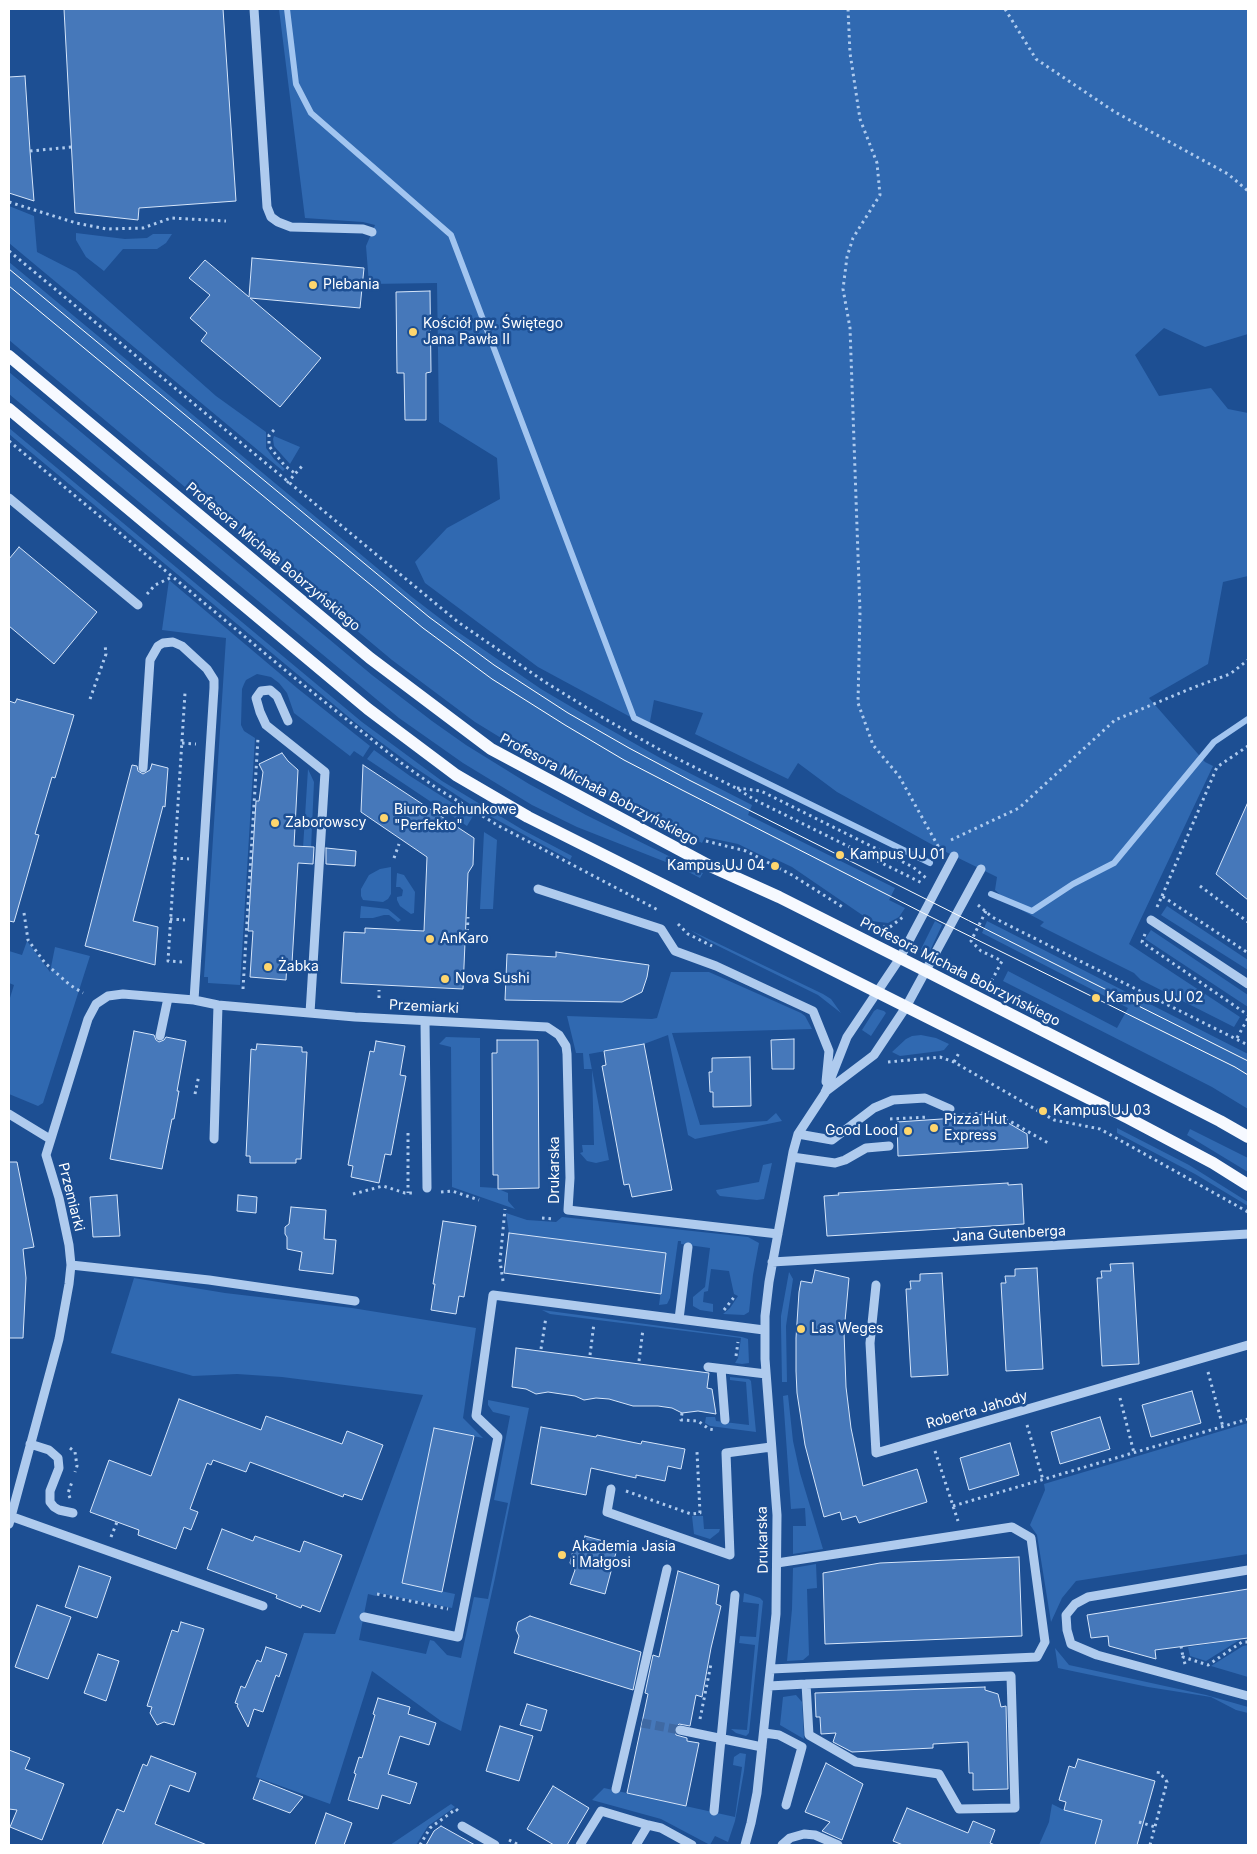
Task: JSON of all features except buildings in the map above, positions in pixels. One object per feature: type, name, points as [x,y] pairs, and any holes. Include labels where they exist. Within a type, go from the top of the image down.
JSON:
[{"type":"main road","name":"Profesora Michała Bobrzyńskiego","points":[[9,356],[370,658],[491,749],[708,865],[926,971],[1248,1137]]},
{"type":"main road","points":[[9,410],[368,709],[456,775],[528,817],[1136,1122],[1213,1163],[1248,1185]]},
{"type":"street","points":[[254,9],[267,207],[271,217],[291,227],[363,229],[372,232]]},
{"type":"street","points":[[9,498],[138,605]]},
{"type":"street","points":[[143,768],[149,666],[158,646],[163,643],[173,642],[182,646],[207,669],[214,680],[194,1000]]},
{"type":"street","points":[[288,721],[277,696],[270,690],[260,691],[256,698],[266,725],[325,772],[310,1013]]},
{"type":"street","name":"Drukarska","points":[[745,1845],[754,1810],[764,1733],[776,1614],[778,1563],[777,1515],[764,1330],[772,1262],[792,1157],[798,1134],[825,1092],[847,1037],[900,958],[954,856]]},
{"type":"street","name":"Drukarska","points":[[825,1092],[874,1055],[906,1008],[981,869]]},
{"type":"street","points":[[538,889],[661,930],[675,951],[716,966],[813,1011],[829,1051],[825,1092]]},
{"type":"street","points":[[1151,920],[1248,984]]},
{"type":"street","name":"Przemiarki","points":[[10,1520],[64,1319],[71,1265],[65,1222],[46,1155],[88,1019],[96,1004],[108,996],[116,995],[194,1000],[218,1006],[478,1024]]},
{"type":"street","points":[[160,1036],[168,998]]},
{"type":"street","points":[[214,1138],[218,1006]]},
{"type":"street","points":[[425,1021],[431,1190]]},
{"type":"street","name":"Drukarska","points":[[478,1024],[546,1027],[559,1035],[566,1046],[570,1178],[568,1210],[778,1234]]},
{"type":"street","points":[[798,1134],[832,1140],[874,1108],[893,1100],[925,1098],[950,1109]]},
{"type":"street","points":[[9,1114],[50,1139]]},
{"type":"street","points":[[792,1157],[835,1162],[845,1160],[866,1148],[888,1146]]},
{"type":"street","name":"Jana Gutenberga","points":[[772,1262],[1248,1234]]},
{"type":"street","points":[[679,1319],[688,1247]]},
{"type":"street","points":[[71,1265],[209,1280],[355,1301]]},
{"type":"street","name":"Roberta Jahody","points":[[876,1285],[870,1343],[876,1453],[1248,1345]]},
{"type":"street","points":[[364,1618],[458,1637],[498,1437],[476,1416],[494,1295],[764,1330]]},
{"type":"street","points":[[708,1367],[766,1374]]},
{"type":"street","points":[[721,1369],[725,1420]]},
{"type":"street","points":[[30,1444],[49,1450],[58,1458],[59,1468],[50,1491],[50,1502],[59,1510],[74,1513]]},
{"type":"street","points":[[616,1490],[607,1512],[730,1555],[726,1453],[771,1447]]},
{"type":"street","points":[[10,1520],[264,1606]]},
{"type":"street","points":[[770,1669],[1037,1657],[1045,1642],[1031,1538],[1012,1527],[778,1563]]},
{"type":"street","points":[[616,1788],[667,1569]]},
{"type":"street","points":[[1248,1570],[1088,1598],[1075,1604],[1066,1614],[1067,1630],[1071,1644],[1097,1655],[1248,1696]]},
{"type":"street","points":[[714,1811],[734,1594]]},
{"type":"street","points":[[769,1686],[806,1684],[1011,1676],[1015,1808],[958,1809],[939,1774],[856,1762],[809,1735],[806,1684]]},
{"type":"street","points":[[632,1721],[642,1723]]},
{"type":"street","points":[[680,1730],[762,1747]]},
{"type":"street","points":[[764,1733],[779,1735],[802,1747],[786,1804]]},
{"type":"street","points":[[580,1845],[601,1812],[661,1828],[692,1845]]},
{"type":"street","points":[[636,1845],[648,1825]]},
{"type":"street","points":[[462,1826],[495,1845]]},
{"type":"street","points":[[782,1845],[790,1838],[804,1834],[815,1835],[838,1845]]},
{"type":"path","points":[[848,9],[850,53],[860,119],[877,163],[880,195],[853,238],[847,257],[843,289],[850,328],[860,612],[858,703],[873,745],[899,776],[938,846],[936,852],[939,853],[936,860]]},
{"type":"path","points":[[1005,9],[1036,59],[1115,112],[1228,174],[1248,191]]},
{"type":"path","points":[[30,151],[72,147]]},
{"type":"path","points":[[9,202],[76,223],[107,229],[144,228],[171,218],[226,221]]},
{"type":"path","points":[[9,251],[287,483],[458,622],[545,682],[605,719],[664,752],[736,788],[755,800],[922,883]]},
{"type":"path","points":[[274,430],[270,435],[269,446],[285,466],[296,474]]},
{"type":"path","points":[[287,483],[303,465]]},
{"type":"path","points":[[138,605],[155,585],[172,577]]},
{"type":"path","points":[[90,699],[106,654],[105,644]]},
{"type":"path","points":[[947,842],[1019,808],[1115,720],[1230,674],[1248,660]]},
{"type":"path","points":[[185,693],[168,961],[187,962]]},
{"type":"path","points":[[243,990],[258,738]]},
{"type":"path","points":[[1162,896],[1217,767],[1248,746]]},
{"type":"path","points":[[736,788],[761,791],[913,867],[924,877]]},
{"type":"path","points":[[706,841],[746,851],[792,875],[847,911]]},
{"type":"path","points":[[394,858],[399,844]]},
{"type":"path","points":[[919,888],[927,872]]},
{"type":"path","points":[[1200,886],[1248,922]]},
{"type":"path","points":[[977,904],[992,917],[1248,1045]]},
{"type":"path","points":[[983,1000],[1002,961],[981,951],[971,940],[986,911]]},
{"type":"path","points":[[871,926],[890,927],[908,912]]},
{"type":"path","points":[[24,913],[28,940],[45,963],[83,994]]},
{"type":"path","points":[[467,938],[468,917]]},
{"type":"path","points":[[379,990],[379,998]]},
{"type":"path","points":[[1237,1038],[1248,1018]]},
{"type":"path","points":[[954,1062],[966,1037]]},
{"type":"path","points":[[885,1062],[940,1057],[954,1062],[1054,1120],[1100,1129],[1248,1212]]},
{"type":"path","points":[[960,1115],[994,1112],[1048,1143]]},
{"type":"path","points":[[882,1120],[933,1117]]},
{"type":"path","points":[[408,1133],[408,1193]]},
{"type":"path","points":[[353,1194],[383,1186],[408,1193],[417,1193]]},
{"type":"path","points":[[431,1190],[452,1191],[479,1200]]},
{"type":"path","points":[[504,1296],[500,1261],[505,1209]]},
{"type":"path","points":[[542,1218],[554,1219]]},
{"type":"path","points":[[542,1349],[546,1316],[556,1317]]},
{"type":"path","points":[[585,1321],[594,1322],[590,1355]]},
{"type":"path","points":[[639,1361],[643,1328],[652,1330]]},
{"type":"path","points":[[721,1369],[736,1357],[738,1341]]},
{"type":"path","points":[[1205,1358],[1223,1426]]},
{"type":"path","points":[[1116,1384],[1134,1453]]},
{"type":"path","points":[[1023,1411],[1043,1480]]},
{"type":"path","points":[[682,1413],[681,1420],[698,1421]]},
{"type":"path","points":[[953,1506],[1248,1419]]},
{"type":"path","points":[[931,1438],[962,1534]]},
{"type":"path","points":[[65,1443],[75,1452],[77,1466],[68,1493],[73,1502]]},
{"type":"path","points":[[616,1490],[692,1514],[700,1513],[697,1452]]},
{"type":"path","points":[[103,1534],[111,1537],[117,1522]]},
{"type":"path","points":[[378,1594],[454,1610]]},
{"type":"path","points":[[1191,1660],[1208,1665],[1242,1642],[1248,1642]]},
{"type":"path","points":[[1181,1646],[1183,1657]]},
{"type":"path","points":[[1150,1845],[1167,1782],[1164,1777],[1158,1774],[1160,1768]]},
{"type":"path","points":[[420,1845],[430,1828],[456,1809],[458,1810]]},
{"type":"path","points":[[1139,1822],[1155,1827]]},
{"type":"shaded area","points":[[279,9],[1248,9],[1248,334],[1205,347],[1164,328],[1135,355],[1159,396],[1211,388],[1228,409],[1248,413],[1248,576],[1223,582],[1208,664],[1149,698],[1205,762],[1213,766],[1129,944],[1240,1017],[1234,1027],[1141,980],[1134,973],[1040,926],[1044,922],[1010,904],[995,890],[997,877],[940,849],[837,792],[798,763],[788,779],[695,734],[703,713],[654,700],[649,727],[538,667],[425,583],[415,562],[447,528],[500,499],[497,458],[439,422],[437,283],[369,284],[366,246],[375,225],[363,222],[305,218]]},
{"type":"shaded area","points":[[9,206],[34,216],[37,252],[76,272],[216,396],[266,432],[266,448],[285,469],[283,471],[9,243]]},
{"type":"shaded area","points":[[76,233],[125,239],[147,238],[153,234],[172,234],[166,243],[157,249],[123,249],[104,271],[86,257],[76,240]]},
{"type":"shaded area","points":[[9,262],[412,597],[455,630],[541,689],[602,725],[662,759],[752,805],[748,815],[895,888],[889,900],[905,908],[899,917],[888,923],[871,921],[792,867],[773,858],[771,860],[738,844],[705,837],[702,843],[537,760],[475,722],[392,660],[9,340]]},
{"type":"shaded area","points":[[9,372],[372,675],[432,721],[466,745],[529,784],[586,815],[703,873],[700,878],[681,868],[577,827],[532,805],[463,763],[399,718],[9,394]]},
{"type":"shaded area","points":[[9,428],[362,722],[442,781],[523,830],[572,856],[570,860],[479,810],[414,767],[363,729],[9,434]]},
{"type":"shaded area","points":[[274,436],[300,447],[290,464],[274,446]]},
{"type":"shaded area","points":[[169,580],[297,688],[370,746],[363,757],[354,751],[350,756],[294,713],[287,693],[271,677],[257,674],[246,680],[242,689],[241,725],[244,731],[255,738],[240,985],[208,983],[208,977],[204,977],[226,638],[162,630]]},
{"type":"shaded area","points":[[374,750],[410,776],[473,816],[467,826],[367,759]]},
{"type":"shaded area","points":[[308,769],[314,782],[311,849],[303,848]]},
{"type":"shaded area","points":[[484,832],[497,840],[493,909],[480,909]]},
{"type":"shaded area","points":[[391,867],[391,894],[388,899],[383,902],[363,900],[361,889],[369,875],[380,869]]},
{"type":"shaded area","points":[[397,873],[404,875],[415,892],[414,913],[411,914],[400,906],[397,900],[397,897],[402,896],[403,890],[400,887],[396,887]]},
{"type":"shaded area","points":[[361,906],[388,909],[401,920],[398,922],[389,915],[360,918]]},
{"type":"shaded area","points":[[1167,906],[1248,960],[1248,970],[1161,915]]},
{"type":"shaded area","points":[[935,921],[942,925],[929,953],[925,954],[921,952],[921,949]]},
{"type":"shaded area","points":[[987,921],[1248,1054],[1248,1109],[1212,1087],[1003,981],[1008,971],[1117,1028],[1128,1008],[982,933]]},
{"type":"shaded area","points":[[690,930],[823,994],[831,999],[841,1013],[818,995],[710,942]]},
{"type":"shaded area","points":[[1151,930],[1248,995],[1248,1007],[1145,939]]},
{"type":"shaded area","points":[[27,941],[50,972],[55,947],[90,956],[43,1103],[38,1106],[9,1094],[9,1001],[14,985],[9,983],[9,951],[22,955]]},
{"type":"shaded area","points":[[671,972],[709,972],[801,1013],[805,1016],[812,1029],[672,1033],[700,1125],[767,1121],[776,1113],[782,1121],[695,1139],[688,1135],[668,1035],[644,1044],[589,1054],[592,1069],[584,1069],[583,1053],[576,1053],[567,1016],[657,1018]]},
{"type":"shaded area","points":[[877,1009],[886,1013],[871,1036],[862,1030]]},
{"type":"shaded area","points":[[921,1035],[936,1038],[949,1044],[944,1050],[940,1051],[900,1056],[892,1052],[906,1039]]},
{"type":"shaded area","points":[[446,1037],[480,1038],[480,1187],[496,1188],[508,1193],[508,1201],[515,1209],[452,1187],[451,1047],[439,1044]]},
{"type":"shaded area","points":[[592,1070],[609,1160],[596,1163],[587,1161],[580,1153],[583,1152],[582,1145],[594,1145]]},
{"type":"shaded area","points":[[1117,1128],[1189,1165],[1248,1202],[1248,1206],[1195,1174],[1117,1133]]},
{"type":"shaded area","points":[[1190,1129],[1248,1158],[1248,1172],[1187,1135]]},
{"type":"shaded area","points":[[772,1163],[764,1199],[720,1196],[717,1193],[716,1190],[759,1182],[763,1165]]},
{"type":"shaded area","points":[[506,1213],[527,1220],[556,1222],[562,1217],[748,1237],[759,1243],[749,1312],[744,1315],[723,1314],[730,1308],[738,1296],[734,1294],[729,1271],[711,1269],[708,1291],[704,1292],[703,1302],[713,1304],[713,1312],[700,1310],[693,1306],[693,1297],[705,1287],[710,1248],[681,1244],[681,1241],[678,1241],[670,1298],[667,1304],[659,1305],[666,1253],[509,1233]]},
{"type":"shaded area","points":[[789,1272],[793,1279],[786,1326],[787,1382],[782,1382],[781,1316]]},
{"type":"shaded area","points":[[134,1278],[225,1293],[352,1308],[476,1328],[463,1418],[483,1438],[434,1428],[402,1583],[455,1594],[452,1608],[377,1593],[376,1596],[368,1594],[359,1640],[426,1654],[430,1640],[434,1641],[447,1655],[461,1658],[474,1597],[488,1599],[508,1503],[494,1500],[510,1416],[493,1412],[488,1405],[488,1400],[529,1408],[495,1578],[461,1731],[441,1721],[372,1671],[330,1804],[256,1777],[304,1633],[335,1634],[423,1395],[282,1377],[237,1374],[193,1376],[111,1353]]},
{"type":"shaded area","points":[[542,1310],[742,1337],[748,1339],[749,1363],[735,1363],[738,1358],[741,1338],[550,1314]]},
{"type":"shaded area","points":[[730,1377],[749,1379],[751,1381],[756,1432],[710,1426],[705,1423],[706,1417],[715,1417],[716,1421],[749,1425],[746,1382],[730,1380]]},
{"type":"shaded area","points":[[788,1395],[793,1441],[800,1473],[823,1549],[793,1554],[793,1526],[806,1526],[805,1508],[791,1509],[783,1396]]},
{"type":"shaded area","points":[[1248,1423],[1248,1554],[1076,1581],[1062,1598],[1051,1622],[1037,1535],[1030,1525],[1045,1490],[1044,1484]]},
{"type":"shaded area","points":[[692,1516],[703,1516],[704,1529],[720,1529],[719,1532],[710,1539],[694,1534]]},
{"type":"shaded area","points":[[816,1564],[817,1588],[807,1589],[809,1655],[803,1660],[787,1661],[792,1609],[793,1568]]},
{"type":"shaded area","points":[[744,1593],[760,1598],[763,1601],[749,1733],[746,1736],[736,1733],[731,1729],[747,1730],[755,1645],[739,1643],[740,1636],[756,1637],[759,1604],[743,1602]]},
{"type":"shaded area","points":[[1241,1639],[1206,1661],[1190,1656],[1188,1647]]},
{"type":"shaded area","points":[[1248,1645],[1248,1677],[1211,1666],[1243,1646]]},
{"type":"shaded area","points":[[1055,1648],[1069,1665],[1206,1695],[1248,1707],[1248,1713],[1236,1710],[1211,1697],[1148,1687],[1058,1668]]},
{"type":"shaded area","points":[[796,1695],[802,1702],[804,1739],[780,1725],[783,1697]]},
{"type":"shaded area","points":[[740,1753],[746,1754],[744,1771],[735,1821],[728,1842],[715,1836],[710,1845],[661,1819],[592,1800],[604,1788],[735,1817],[742,1767],[733,1765],[734,1757]]},
{"type":"shaded area","points":[[451,1804],[455,1807],[428,1826],[416,1845],[390,1845]]},
{"type":"shaded area","points":[[1052,1804],[1064,1810],[1097,1819],[1102,1818],[1095,1845],[1039,1845],[1049,1822]]},
{"type":"waterway","points":[[287,9],[296,84],[311,113],[451,235],[634,718],[930,863]]},
{"type":"waterway","points":[[991,894],[1032,911],[1073,884],[1114,863],[1214,742],[1248,719]]},
{"type":"tunnel","points":[[642,1723],[680,1730]]},
{"type":"tram line","points":[[9,269],[429,617],[494,665],[568,713],[689,780],[1248,1061]]},
{"type":"tram line","points":[[9,286],[423,628],[492,679],[624,760],[933,918],[1248,1075]]},
{"type":"place","name":"Plebania","points":[[313,285]]},
{"type":"place","name":"Kościół pw. Świętego Jana Pawła II","points":[[413,332]]},
{"type":"place","name":"Biuro Rachunkowe \"Perfekto\"","points":[[384,818]]},
{"type":"place","name":"Zaborowscy","points":[[275,823]]},
{"type":"place","name":"Kampus UJ 01","points":[[840,855]]},
{"type":"place","name":"Kampus UJ 04","points":[[775,866]]},
{"type":"place","name":"AnKaro","points":[[430,939]]},
{"type":"place","name":"Żabka","points":[[268,967]]},
{"type":"place","name":"Nova Sushi","points":[[445,979]]},
{"type":"place","name":"Kampus UJ 02","points":[[1096,998]]},
{"type":"place","name":"Kampus UJ 03","points":[[1043,1111]]},
{"type":"place","name":"Pizza Hut Express","points":[[934,1128]]},
{"type":"place","name":"Good Lood","points":[[908,1131]]},
{"type":"place","name":"Las Weges","points":[[801,1329]]},
{"type":"place","name":"Akademia Jasia i Małgosi","points":[[562,1555]]}]
